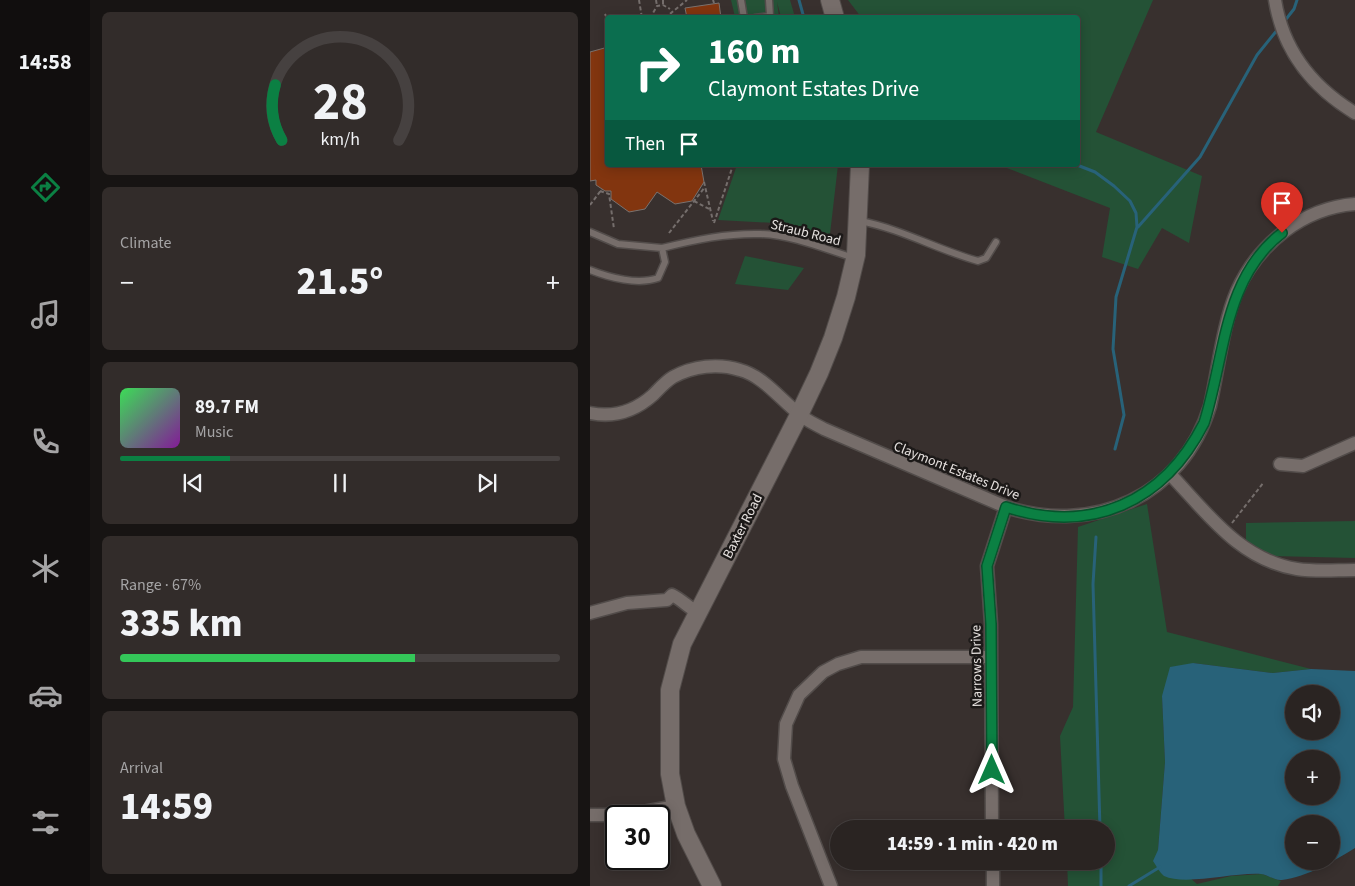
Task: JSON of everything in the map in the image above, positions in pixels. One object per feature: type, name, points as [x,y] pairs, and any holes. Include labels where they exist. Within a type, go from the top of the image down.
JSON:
[{"type":"main road","points":[[830,0],[834,15]]},
{"type":"main road","name":"Baxter Road","points":[[712,886],[689,842],[676,806],[670,774],[670,690],[693,610],[799,415],[833,338],[846,297],[855,258],[859,221],[860,167]]},
{"type":"street","points":[[1275,0],[1280,26],[1304,70],[1320,88],[1355,113]]},
{"type":"street","name":"Claymont Estates Drive","points":[[590,413],[602,416],[619,414],[636,408],[672,378],[695,369],[721,366],[742,370],[755,377],[799,415],[872,450],[1006,507],[1025,513],[1043,515],[1087,516],[1110,510],[1132,501],[1170,474],[1195,442],[1204,423],[1231,310],[1237,291],[1248,270],[1273,240],[1292,226],[1332,208],[1355,204]]},
{"type":"street","points":[[1280,464],[1303,466],[1355,443]]},
{"type":"street","points":[[1170,474],[1231,538],[1258,558],[1298,569],[1355,570]]},
{"type":"street","name":"Narrows Drive","points":[[992,820],[991,657],[987,566],[1006,507]]},
{"type":"street","points":[[590,613],[627,603],[667,600],[682,609],[693,610]]},
{"type":"street","points":[[831,886],[800,808],[784,759],[786,724],[799,695],[823,672],[838,664],[861,658],[991,657]]},
{"type":"street","points":[[590,816],[627,815],[676,806]]},
{"type":"street","points":[[993,870],[993,886]]},
{"type":"lane","points":[[741,0],[744,15]]},
{"type":"lane","points":[[769,0],[770,15]]},
{"type":"lane","points":[[859,221],[896,229],[978,262],[986,258],[996,242]]},
{"type":"lane","name":"Straub Road","points":[[590,232],[618,244],[662,248],[716,235],[762,234],[806,243],[855,258]]},
{"type":"lane","points":[[590,270],[601,274],[646,282],[658,278],[665,262],[662,248]]},
{"type":"path","points":[[639,0],[642,15]]},
{"type":"path","points":[[652,15],[657,6],[656,0]]},
{"type":"path","points":[[663,0],[663,5]]},
{"type":"path","points":[[669,15],[688,0]]},
{"type":"path","points":[[657,6],[663,5],[670,9]]},
{"type":"path","points":[[704,182],[714,223],[732,167]]},
{"type":"path","points":[[669,233],[706,187]]},
{"type":"path","points":[[590,205],[601,190],[609,194],[614,229]]},
{"type":"path","points":[[694,201],[711,210]]},
{"type":"path","points":[[1230,526],[1264,482]]},
{"type":"green space","points":[[731,0],[790,0],[794,15],[780,15],[777,2],[779,15],[735,15]]},
{"type":"green space","points":[[848,0],[1153,0],[1096,132],[1202,176],[1189,243],[1162,228],[1138,269],[1102,257],[1110,208],[1004,167],[1080,167],[1080,15],[859,15]]},
{"type":"green space","points":[[736,167],[838,167],[830,234],[775,223],[718,220]]},
{"type":"green space","points":[[745,256],[804,268],[788,290],[735,284]]},
{"type":"green space","points":[[1147,504],[1167,632],[1311,669],[1273,673],[1193,663],[1162,696],[1165,762],[1158,850],[1197,884],[1231,876],[1262,874],[1281,881],[1278,886],[1068,886],[1067,870],[1115,870],[1115,820],[1065,820],[1060,736],[1073,707],[1078,527]]},
{"type":"green space","points":[[1355,521],[1355,558],[1272,556],[1246,551],[1246,523]]},
{"type":"water","points":[[1193,663],[1273,673],[1311,669],[1355,671],[1355,848],[1340,857],[1340,815],[1285,815],[1285,870],[1315,870],[1301,876],[1282,880],[1261,874],[1184,880],[1164,876],[1153,861],[1158,850],[1165,762],[1162,696],[1170,667]]},
{"type":"building","points":[[719,3],[721,15],[686,15],[685,8]]},
{"type":"building","points":[[605,48],[605,167],[701,167],[704,182],[692,201],[675,204],[657,192],[645,209],[629,212],[611,199],[611,191],[605,191],[596,185],[596,180],[590,181],[590,52]]},
{"type":"waterway","points":[[799,0],[803,15]]},
{"type":"waterway","points":[[1283,23],[1294,9],[1297,0]]},
{"type":"waterway","points":[[1138,227],[1200,157],[1257,55],[1278,29]]},
{"type":"waterway","points":[[1080,166],[1095,172],[1114,186],[1130,201],[1136,213],[1137,227],[1116,297],[1113,349],[1124,415],[1115,449]]},
{"type":"waterway","points":[[1096,537],[1093,584],[1100,820]]},
{"type":"waterway","points":[[1129,886],[1160,867]]},
{"type":"waterway","points":[[1101,870],[1101,886]]},
{"type":"route","points":[[992,770],[991,624],[987,566],[1006,507],[1025,513],[1064,517],[1087,516],[1110,510],[1132,501],[1145,494],[1170,474],[1195,442],[1204,423],[1210,406],[1237,291],[1258,256],[1282,233]]}]
